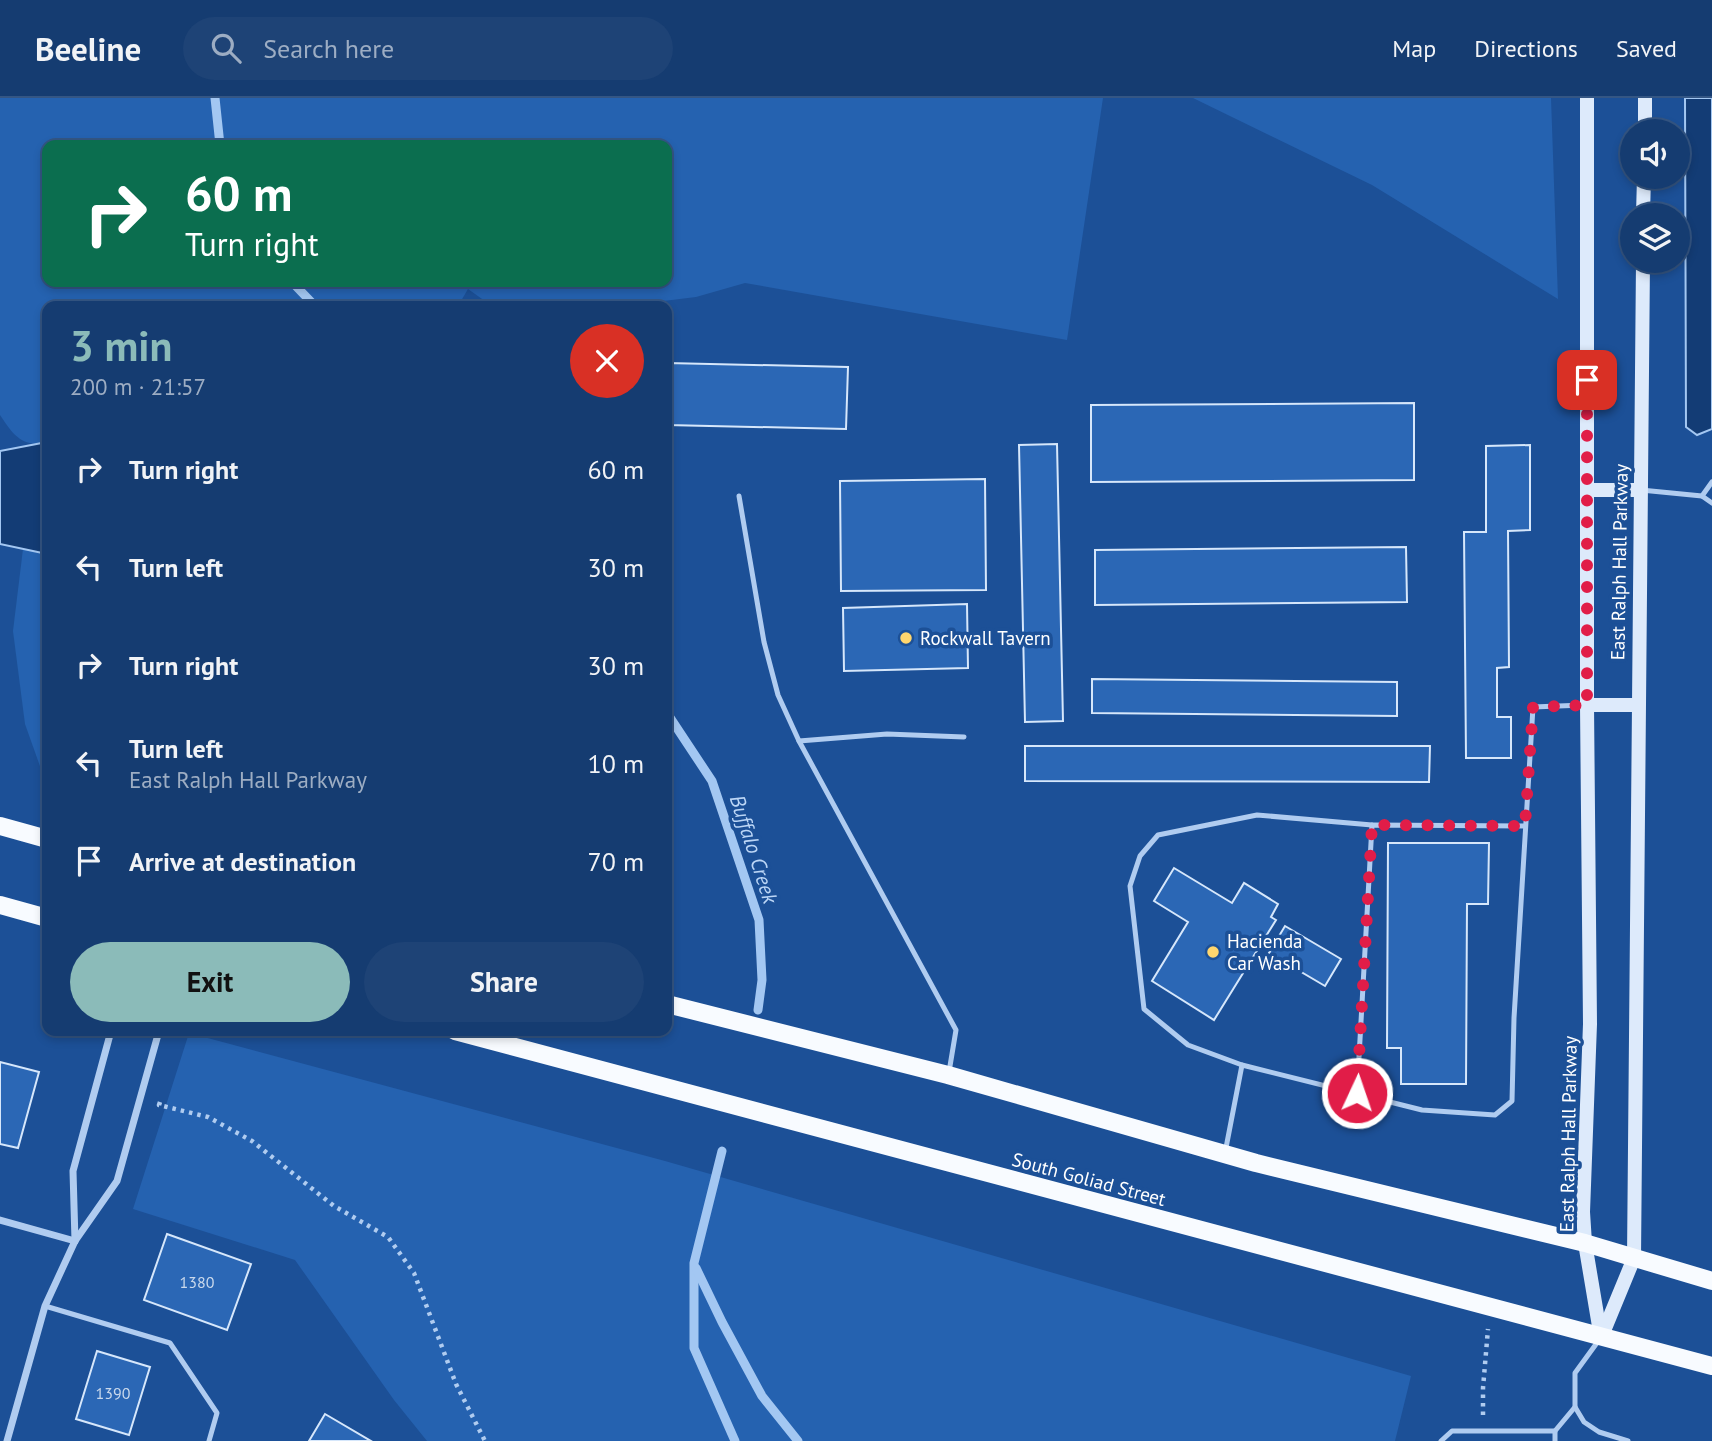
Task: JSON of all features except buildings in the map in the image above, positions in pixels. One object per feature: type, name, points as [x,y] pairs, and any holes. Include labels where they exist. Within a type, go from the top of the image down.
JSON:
[{"type":"main road","name":"East Ralph Hall Parkway","points":[[1587,98],[1590,1024],[1583,1212],[1585,1243],[1601,1338]]},
{"type":"main road","points":[[1644,119],[1645,98]]},
{"type":"main road","name":"East Ralph Hall Parkway","points":[[1601,1338],[1634,1258],[1643,273]]},
{"type":"main road","points":[[1587,490],[1639,490]]},
{"type":"main road","points":[[1587,705],[1637,705]]},
{"type":"main road","points":[[0,826],[42,838]]},
{"type":"main road","points":[[0,905],[42,917]]},
{"type":"main road","points":[[672,1005],[948,1075],[1225,1155],[1585,1243],[1712,1281]]},
{"type":"main road","name":"South Goliad Street","points":[[474,1036],[1712,1366]]},
{"type":"street","points":[[75,1241],[73,1171],[110,1036]]},
{"type":"street","points":[[7,1441],[45,1306],[75,1241],[117,1181],[158,1036]]},
{"type":"street","points":[[0,1220],[75,1241]]},
{"type":"lane","points":[[1702,496],[1712,482]]},
{"type":"lane","points":[[1639,490],[1702,496],[1712,503]]},
{"type":"lane","points":[[739,496],[764,642],[778,695],[799,741],[957,1030],[948,1075]]},
{"type":"lane","points":[[1525,826],[1372,825],[1257,816],[1158,835],[1140,856],[1130,886],[1144,1009],[1188,1045],[1242,1065],[1422,1110],[1495,1115],[1512,1101],[1514,1018],[1533,707],[1587,705]]},
{"type":"lane","points":[[799,741],[887,734],[964,737]]},
{"type":"lane","points":[[1357,1093],[1372,825]]},
{"type":"lane","points":[[1225,1155],[1242,1065]]},
{"type":"lane","points":[[45,1306],[170,1343],[217,1413],[209,1441]]},
{"type":"lane","points":[[1601,1338],[1575,1373],[1575,1406],[1584,1422],[1599,1432],[1627,1441]]},
{"type":"lane","points":[[1555,1441],[1555,1431],[1575,1406]]},
{"type":"lane","points":[[1441,1441],[1452,1431],[1555,1431]]},
{"type":"path","points":[[163,1093],[159,1105],[208,1117],[252,1141],[334,1206],[388,1237],[414,1273],[456,1384],[485,1441]]},
{"type":"path","points":[[1483,1431],[1488,1328]]},
{"type":"shaded area","points":[[0,98],[1103,98],[1067,340],[745,283],[696,297],[664,301],[485,301],[468,289],[461,301],[42,301],[42,443],[24,441],[0,415]]},
{"type":"shaded area","points":[[1193,98],[1551,98],[1558,299],[1372,185]]},
{"type":"shaded area","points":[[1685,98],[1712,98],[1712,429],[1697,435],[1686,427],[1686,273],[1690,273],[1690,203],[1685,203],[1685,189],[1690,189],[1690,119],[1685,119]]},
{"type":"shaded area","points":[[42,443],[42,553],[0,544],[0,451]]},
{"type":"shaded area","points":[[23,549],[42,553],[42,769],[25,724],[13,631]]},
{"type":"shaded area","points":[[188,1036],[200,1036],[665,1161],[1411,1376],[1395,1441],[427,1441],[394,1400],[295,1260],[133,1209]]},
{"type":"waterway","name":"Buffalo Creek","points":[[215,98],[219,140]]},
{"type":"waterway","name":"Buffalo Creek","points":[[297,287],[310,301]]},
{"type":"waterway","name":"Buffalo Creek","points":[[672,721],[712,781],[759,920],[762,980],[758,1010]]},
{"type":"waterway","name":"Buffalo Creek","points":[[722,1151],[694,1263],[694,1348],[735,1441]]},
{"type":"waterway","points":[[696,1268],[762,1396],[798,1441]]},
{"type":"place","name":"Rockwall Tavern","points":[[906,638]]},
{"type":"place","name":"Hacienda Car Wash","points":[[1213,952]]},
{"type":"route","points":[[1357,1093],[1372,825],[1525,826],[1533,707],[1587,705],[1587,380]]}]
